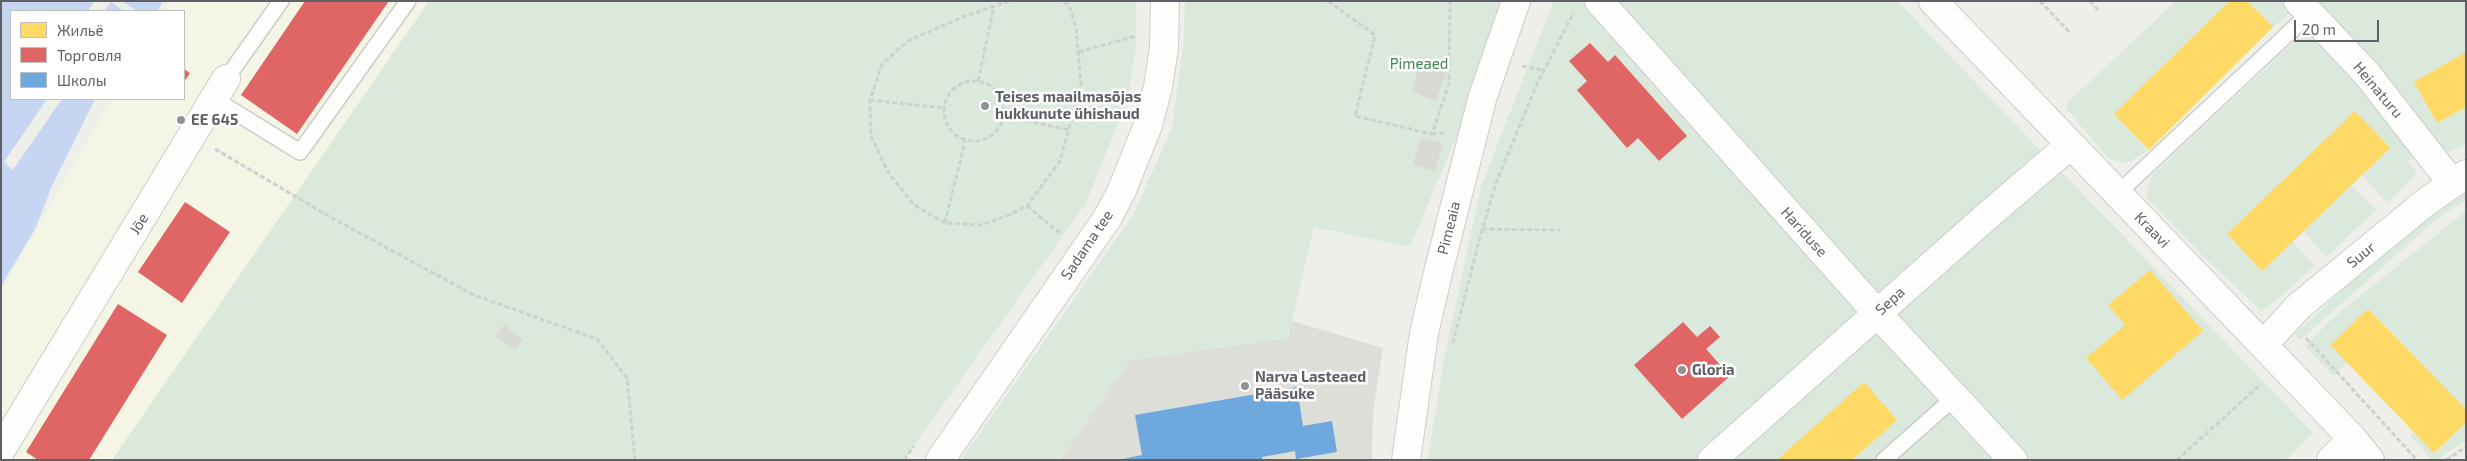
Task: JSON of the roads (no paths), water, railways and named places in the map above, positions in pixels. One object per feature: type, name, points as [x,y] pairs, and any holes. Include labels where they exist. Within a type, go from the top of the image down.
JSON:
[{"type":"street","name":"Sadama tee","points":[[940,460],[1108,217],[1122,190],[1148,125],[1158,87],[1164,48],[1165,1]]},
{"type":"street","name":"Pimeaia","points":[[1406,460],[1424,333],[1438,272],[1482,99],[1516,1]]},
{"type":"street","name":"Kraavi","points":[[1933,1],[2361,449]]},
{"type":"street","name":"Hariduse","points":[[1587,5],[2013,460]]},
{"type":"street","name":"Heinaturu","points":[[2303,8],[2367,74],[2459,178]]},
{"type":"street","name":"Jõe","points":[[1,450],[220,89]]},
{"type":"street","name":"Sepa","points":[[1712,460],[2070,145]]},
{"type":"street","name":"Suur","points":[[2263,345],[2299,306],[2459,178]]},
{"type":"street","points":[[2331,460],[2361,449]]},
{"type":"lane","name":"Jõe","points":[[220,89],[280,1]]},
{"type":"lane","points":[[220,89],[300,152],[408,1]]},
{"type":"lane","points":[[2118,194],[2303,8]]},
{"type":"lane","points":[[1884,460],[1955,397]]},
{"type":"water","points":[[1,1],[163,1],[158,10],[10,10],[10,100],[95,100],[52,186],[35,229],[1,286]]},
{"type":"place","name":"Teises maailmasõjas hukkunute ühishaud","points":[[985,106]]},
{"type":"place","name":"EE 645","points":[[181,120]]},
{"type":"place","name":"Gloria","points":[[1682,370]]},
{"type":"place","name":"Narva Lasteaed Pääsuke","points":[[1245,386]]},
{"type":"park label","name":"Pimeaed","points":[[1419,64]]}]
